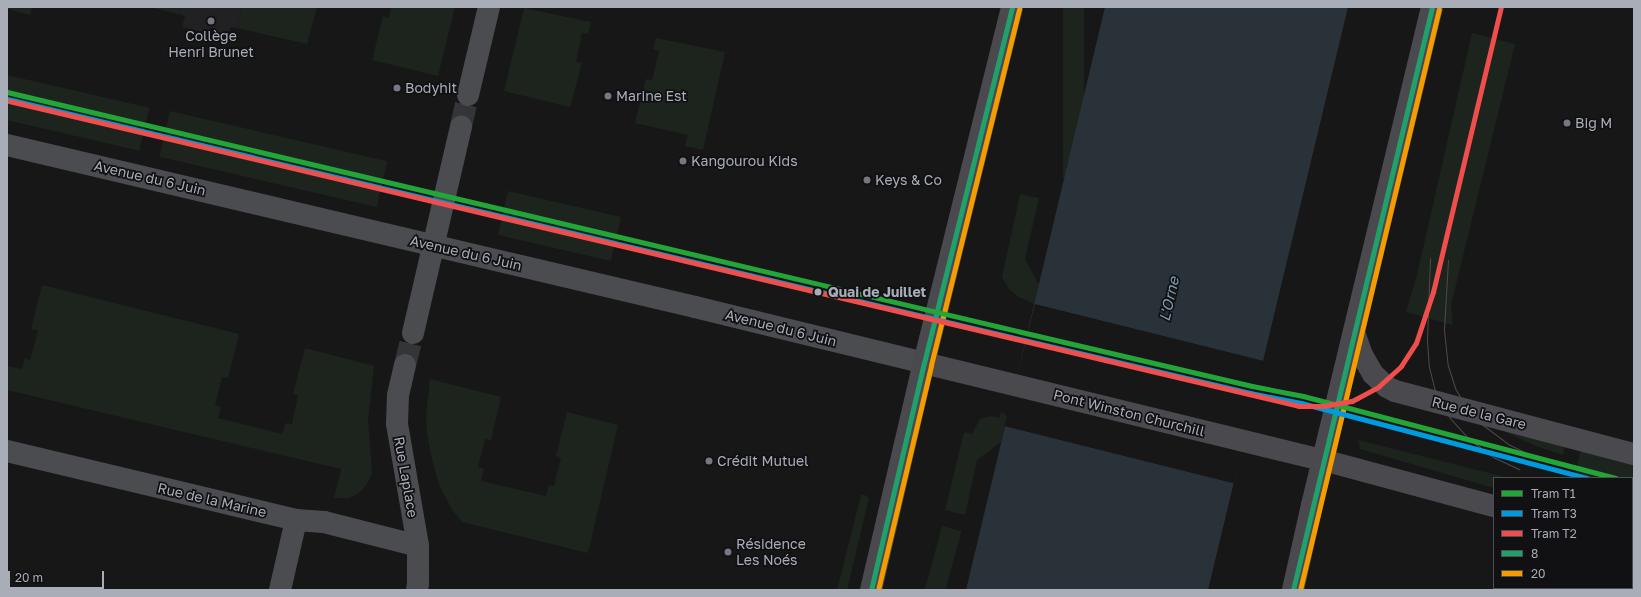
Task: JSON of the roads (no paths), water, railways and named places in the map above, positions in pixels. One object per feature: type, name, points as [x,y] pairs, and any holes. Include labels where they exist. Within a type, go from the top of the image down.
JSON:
[{"type":"main road","points":[[871,590],[924,363],[1012,7]]},
{"type":"main road","points":[[1293,590],[1432,7]]},
{"type":"main road","name":"Rue de la Gare","points":[[1354,332],[1362,355],[1373,374],[1387,387],[1395,391],[1634,454]]},
{"type":"main road","name":"Pont Winston Churchill","points":[[924,363],[1323,460]]},
{"type":"main road","points":[[1323,460],[1493,506]]},
{"type":"street","points":[[468,95],[488,7]]},
{"type":"street","points":[[413,333],[461,126]]},
{"type":"street","name":"Avenue du 6 Juin","points":[[7,145],[433,245],[924,363]]},
{"type":"street","name":"Rue Laplace","points":[[405,365],[398,395],[397,424],[418,546],[417,590]]},
{"type":"street","name":"Rue de la Marine","points":[[7,451],[296,520],[324,522],[418,546]]},
{"type":"street","points":[[280,590],[296,520]]},
{"type":"water","name":"L'Orne","points":[[1105,7],[1348,7],[1208,590],[966,590]]},
{"type":"tunnel","points":[[461,126],[468,95]]},
{"type":"tunnel","points":[[405,365],[413,333]]},
{"type":"tram line","name":"T2","points":[[9,101],[1299,406],[1323,406],[1352,401],[1378,387],[1401,366],[1416,343],[1433,292],[1501,7]]},
{"type":"tram line","name":"T1","points":[[7,92],[996,326],[1252,386],[1303,396],[1611,477]]},
{"type":"tram line","name":"T3","points":[[7,99],[994,333],[1250,393],[1301,403],[1583,477]]},
{"type":"tram line","points":[[1430,258],[1427,340],[1429,367],[1435,391],[1450,418],[1469,439],[1493,457],[1519,469]]},
{"type":"tram line","points":[[1448,260],[1444,330],[1448,366],[1455,388],[1466,407],[1483,425],[1508,444],[1535,457]]},
{"type":"place","name":"Collège Henri Brunet","points":[[211,21]]},
{"type":"place","name":"Bodyhit","points":[[397,88]]},
{"type":"place","name":"Marine Est","points":[[608,96]]},
{"type":"place","name":"Big M","points":[[1567,123]]},
{"type":"place","name":"Kangourou Kids","points":[[683,161]]},
{"type":"place","name":"Keys & Co","points":[[867,180]]},
{"type":"place","name":"Quai de Juillet","points":[[818,292]]},
{"type":"place","name":"Crédit Mutuel","points":[[709,461]]},
{"type":"place","name":"Résidence Les Noés","points":[[728,552]]}]
